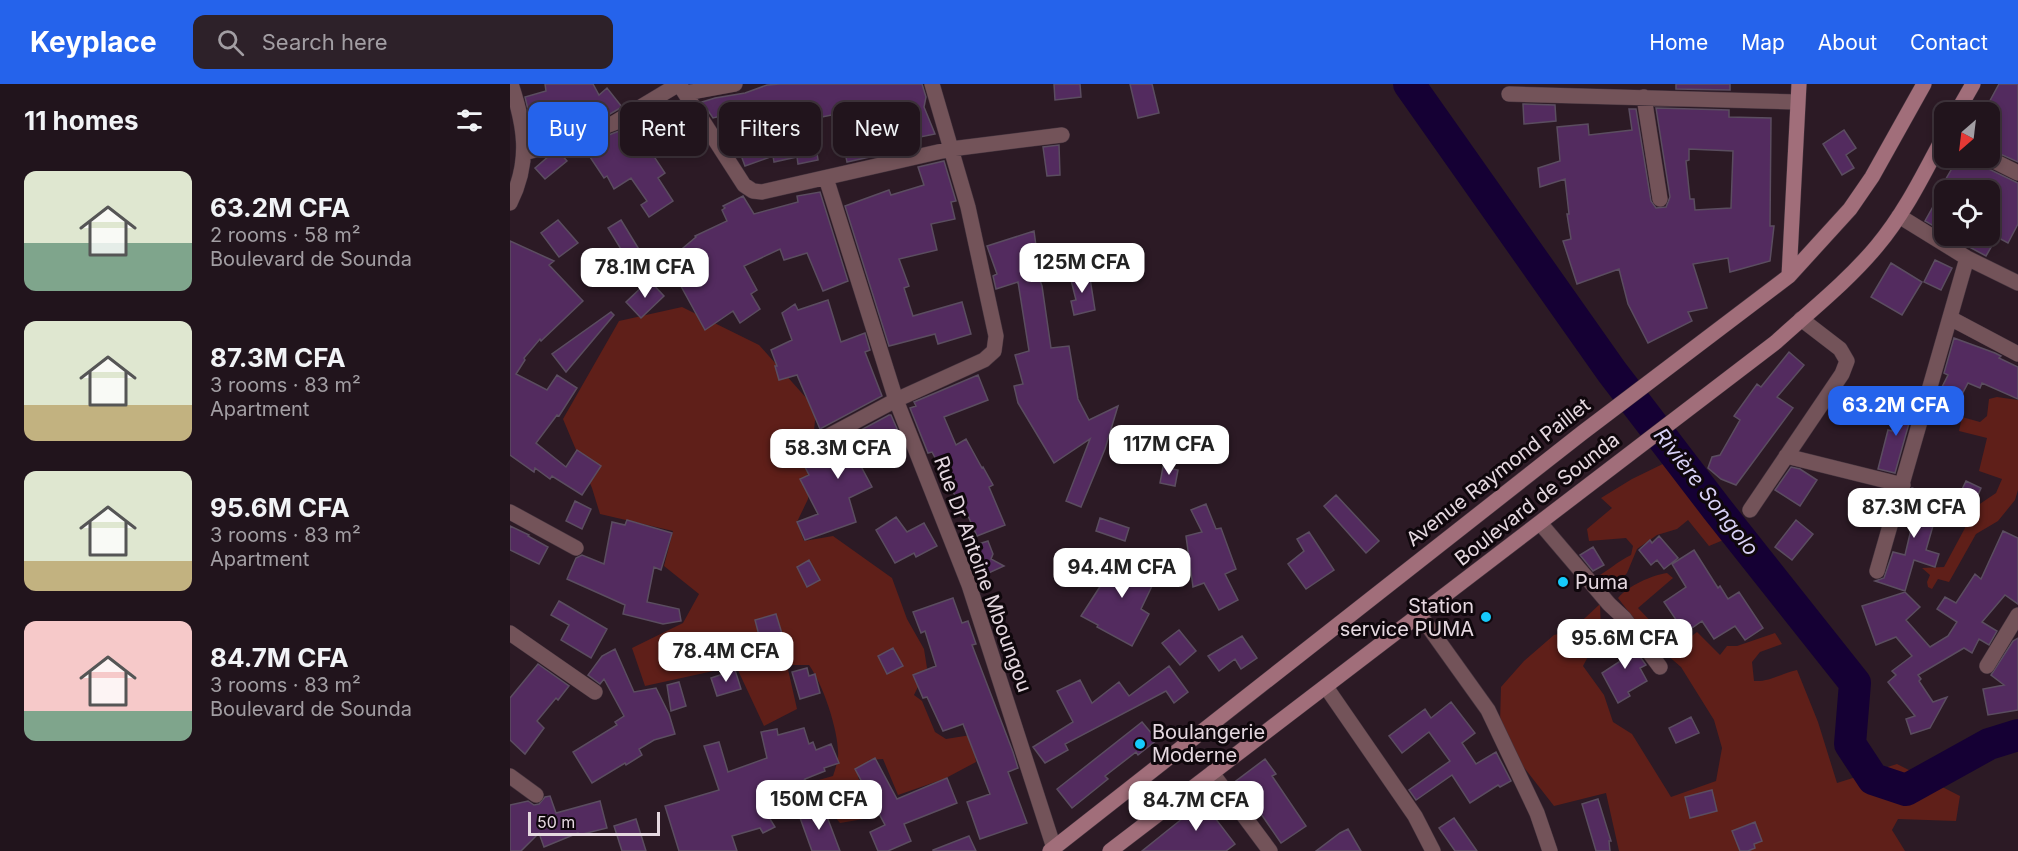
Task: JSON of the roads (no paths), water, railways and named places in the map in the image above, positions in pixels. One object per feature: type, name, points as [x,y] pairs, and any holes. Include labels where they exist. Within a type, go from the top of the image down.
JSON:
[{"type":"main road","points":[[1789,276],[1799,84]]},
{"type":"main road","name":"Avenue Raymond Paillet","points":[[1052,850],[1612,410],[1789,276],[1850,209],[1872,177],[1924,84]]},
{"type":"main road","points":[[1963,102],[1973,84]]},
{"type":"main road","name":"Boulevard de Sounda","points":[[1110,851],[1776,342],[1856,269],[1878,245],[1899,216],[1934,154]]},
{"type":"street","points":[[510,202],[515,193],[524,153],[522,117],[511,84]]},
{"type":"street","points":[[524,153],[566,141],[614,123],[681,87],[735,84]]},
{"type":"street","points":[[802,450],[896,400],[984,360],[994,351],[996,336],[968,207],[932,84]]},
{"type":"street","points":[[681,87],[744,185],[753,191],[762,192],[951,149],[1062,135]]},
{"type":"street","points":[[1509,94],[1797,102]]},
{"type":"street","points":[[1644,97],[1660,199]]},
{"type":"street","points":[[2000,164],[2018,173]]},
{"type":"street","name":"Rue Dr Antoine Mboungou","points":[[826,178],[896,400],[969,585],[1052,850]]},
{"type":"street","points":[[1899,216],[1967,258],[2018,283]]},
{"type":"street","points":[[1877,571],[1967,258]]},
{"type":"street","points":[[1950,318],[2018,354]]},
{"type":"street","points":[[1750,510],[1842,374],[1847,361],[1840,349],[1801,319]]},
{"type":"street","points":[[1786,456],[1903,485]]},
{"type":"street","points":[[510,512],[576,548]]},
{"type":"street","points":[[1540,523],[1609,604],[1624,618],[1660,667]]},
{"type":"street","points":[[1420,615],[1488,710],[1537,813],[1550,851]]},
{"type":"street","points":[[1988,666],[2018,615]]},
{"type":"street","points":[[510,633],[595,692]]},
{"type":"street","points":[[1326,687],[1415,816],[1433,851]]},
{"type":"street","points":[[1212,773],[1270,851]]},
{"type":"street","points":[[510,776],[536,795]]},
{"type":"waterway","name":"Rivière Songolo","points":[[1409,84],[1612,372],[1855,683],[1850,744],[1873,779],[1906,790],[1989,744],[2018,735]]},
{"type":"place","name":"Puma","points":[[1563,582]]},
{"type":"place","name":"Station service PUMA","points":[[1486,617]]},
{"type":"place","name":"Boulangerie Moderne","points":[[1140,744]]}]
